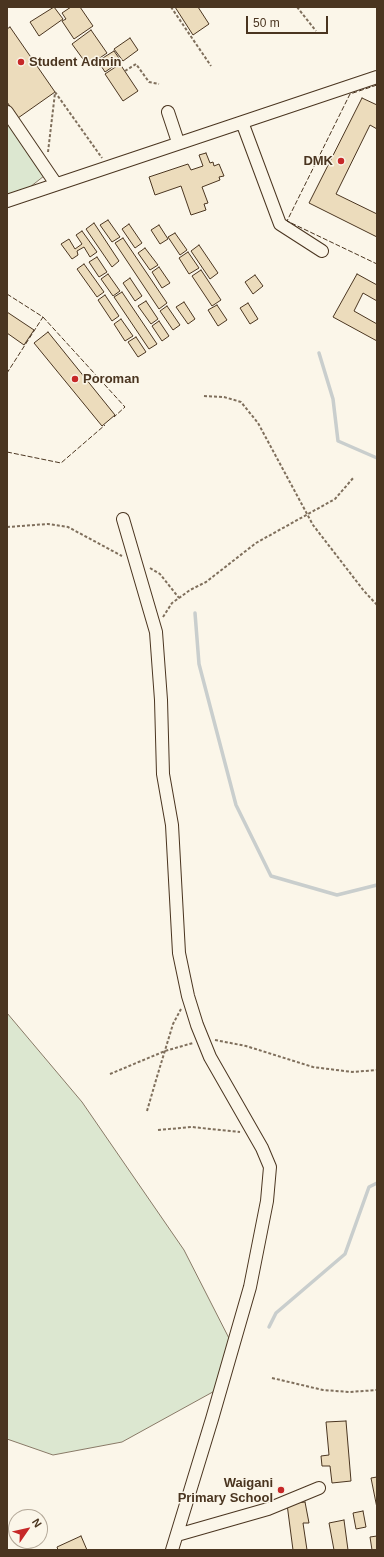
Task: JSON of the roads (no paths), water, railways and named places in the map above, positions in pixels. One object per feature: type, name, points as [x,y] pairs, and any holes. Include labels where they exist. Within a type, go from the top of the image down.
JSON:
[{"type":"lane","points":[[7,201],[178,142],[377,77]]},
{"type":"lane","points":[[7,112],[56,184]]},
{"type":"lane","points":[[168,112],[178,142]]},
{"type":"lane","points":[[242,122],[280,224],[322,251]]},
{"type":"lane","points":[[123,520],[156,632],[161,700],[162,774],[172,825],[179,953],[188,996],[210,1057],[262,1148],[270,1167],[267,1201],[250,1287],[172,1550]]},
{"type":"lane","points":[[177,1535],[268,1509],[319,1488]]},
{"type":"waterway","points":[[319,353],[333,399],[338,441],[377,458]]},
{"type":"waterway","points":[[195,613],[199,664],[236,805],[271,876],[337,895],[377,885]]},
{"type":"waterway","points":[[269,1327],[276,1313],[345,1254],[369,1187],[377,1183]]},
{"type":"place","name":"Student Admin","points":[[21,62]]},
{"type":"place","name":"DMK","points":[[341,161]]},
{"type":"place","name":"Poroman","points":[[75,379]]},
{"type":"place","name":"Waigani Primary School","points":[[281,1490]]}]
